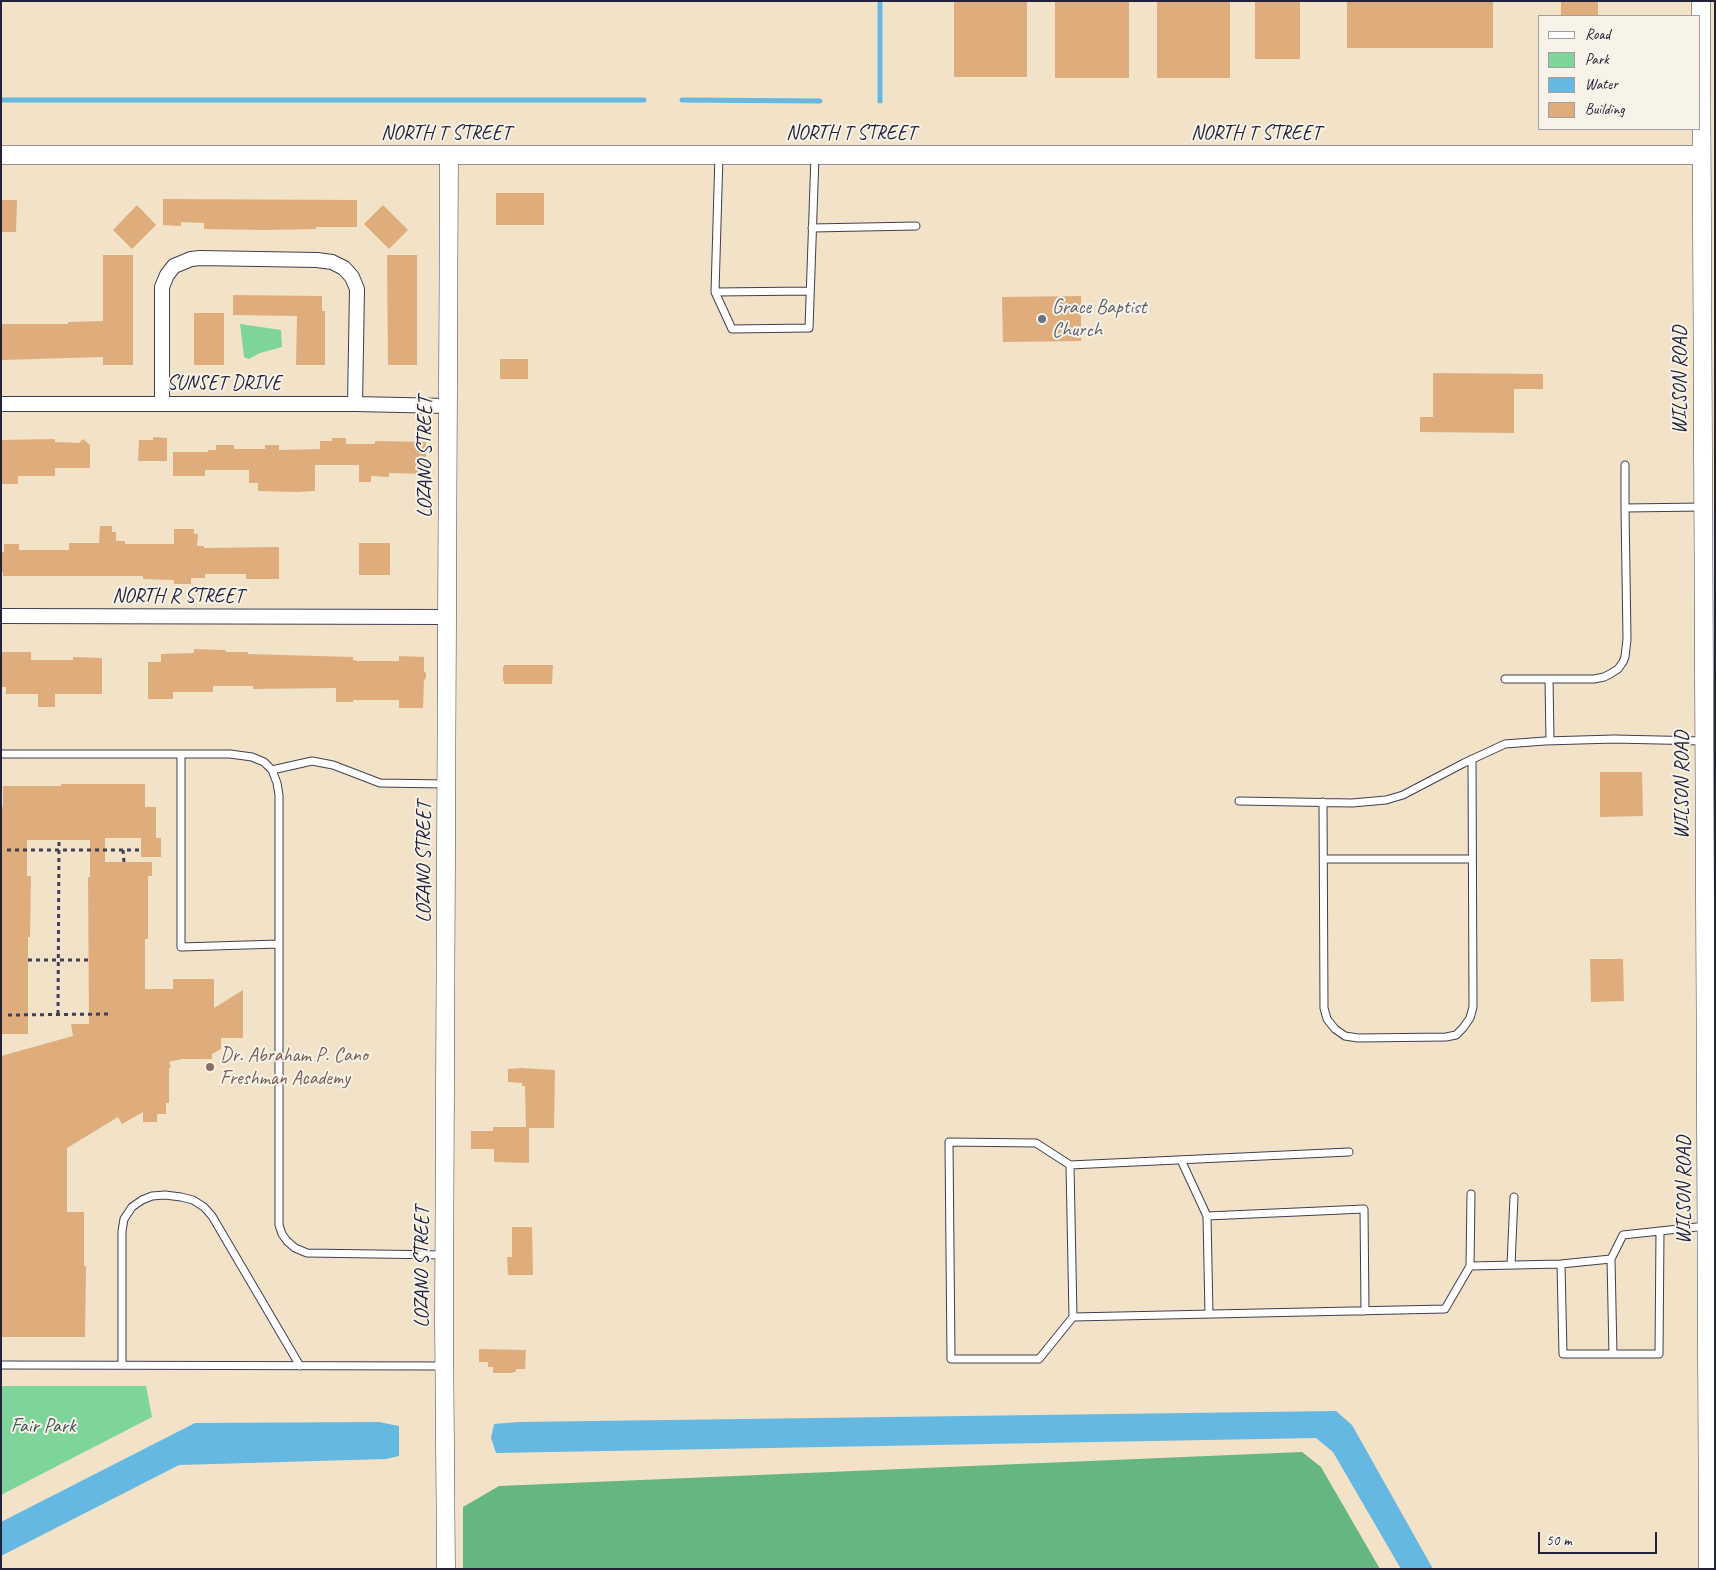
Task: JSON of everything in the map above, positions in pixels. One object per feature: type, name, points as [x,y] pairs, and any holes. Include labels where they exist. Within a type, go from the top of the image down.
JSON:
[{"type":"street","name":"WILSON ROAD","points":[[1701,1],[1708,1569]]},
{"type":"street","name":"NORTH T STREET","points":[[1,155],[1701,155]]},
{"type":"street","name":"LOZANO STREET","points":[[446,1569],[444,1255],[449,155]]},
{"type":"street","points":[[162,404],[162,287],[167,275],[174,266],[191,259],[200,258],[317,260],[332,262],[344,268],[352,277],[357,289],[355,404]]},
{"type":"street","name":"SUNSET DRIVE","points":[[1,404],[355,404],[447,406]]},
{"type":"street","name":"NORTH R STREET","points":[[1,616],[447,617]]},
{"type":"lane","points":[[719,155],[715,292],[732,329],[742,329],[809,328],[815,155]]},
{"type":"lane","points":[[812,228],[916,226]]},
{"type":"lane","points":[[715,292],[810,291]]},
{"type":"lane","points":[[1505,679],[1594,679],[1604,677],[1618,669],[1623,662],[1627,639],[1625,465]]},
{"type":"lane","points":[[1625,508],[1703,507]]},
{"type":"lane","points":[[1549,679],[1550,740]]},
{"type":"lane","points":[[1239,802],[1372,802],[1386,800],[1403,795],[1505,744],[1550,740],[1614,739],[1704,741]]},
{"type":"lane","points":[[1,754],[242,755],[264,762],[272,770],[279,795],[279,1225],[282,1234],[295,1248],[307,1253],[444,1255]]},
{"type":"lane","points":[[181,754],[180,947],[279,944]]},
{"type":"lane","points":[[1323,802],[1324,1008],[1327,1019],[1335,1029],[1345,1036],[1358,1038],[1446,1037],[1456,1035],[1470,1018],[1473,1007],[1472,759]]},
{"type":"lane","points":[[272,770],[312,761],[333,765],[380,783],[446,784]]},
{"type":"lane","points":[[1324,859],[1472,859]]},
{"type":"lane","points":[[1070,1165],[1073,1317],[1038,1359],[951,1359],[949,1142],[1036,1143],[1070,1165],[1349,1152]]},
{"type":"lane","points":[[1181,1160],[1206,1216],[1209,1314]]},
{"type":"lane","points":[[1073,1317],[1445,1309],[1470,1266],[1470,1194]]},
{"type":"lane","points":[[122,1365],[122,1231],[124,1219],[132,1207],[142,1200],[152,1196],[165,1196],[193,1200],[204,1207],[212,1216],[300,1366]]},
{"type":"lane","points":[[1511,1265],[1514,1197]]},
{"type":"lane","points":[[1206,1216],[1364,1210],[1365,1311]]},
{"type":"lane","points":[[1613,1354],[1611,1259],[1623,1235],[1707,1226]]},
{"type":"lane","points":[[1562,1264],[1562,1354],[1659,1354],[1660,1231]]},
{"type":"lane","points":[[1470,1266],[1562,1264],[1611,1259]]},
{"type":"lane","points":[[1,1365],[444,1366]]},
{"type":"path","points":[[58,840],[58,1014]]},
{"type":"path","points":[[7,850],[140,850]]},
{"type":"path","points":[[124,850],[124,862]]},
{"type":"path","points":[[28,960],[89,960]]},
{"type":"path","points":[[8,1015],[110,1014]]},
{"type":"green space","points":[[240,324],[281,330],[282,347],[260,353],[249,359],[244,357]]},
{"type":"green space","name":"Fair Park","points":[[1,1386],[146,1386],[152,1417],[1,1495]]},
{"type":"green space","points":[[1302,1452],[1321,1467],[1380,1569],[463,1569],[463,1507],[499,1486]]},
{"type":"water","points":[[1336,1411],[1352,1425],[1433,1569],[1401,1569],[1333,1452],[1316,1438],[496,1453],[491,1438],[494,1424],[519,1422]]},
{"type":"water","points":[[379,1422],[399,1426],[399,1456],[386,1459],[179,1465],[1,1556],[1,1522],[195,1423]]},
{"type":"building","points":[[954,1],[1027,1],[1027,77],[954,77]]},
{"type":"building","points":[[1055,1],[1129,1],[1129,78],[1055,78]]},
{"type":"building","points":[[1157,1],[1230,1],[1230,78],[1157,78]]},
{"type":"building","points":[[1255,1],[1300,1],[1300,59],[1255,59]]},
{"type":"building","points":[[1347,1],[1493,1],[1493,48],[1347,48]]},
{"type":"building","points":[[1561,2],[1598,2],[1598,15],[1561,15]]},
{"type":"building","points":[[496,193],[544,193],[544,225],[496,225]]},
{"type":"building","points":[[163,199],[357,200],[357,227],[264,230],[204,229],[204,223],[181,222],[181,226],[163,225]]},
{"type":"building","points":[[1,200],[17,200],[16,232],[1,232]]},
{"type":"building","points":[[137,205],[156,225],[132,249],[113,230]]},
{"type":"building","points":[[383,205],[408,230],[389,249],[364,224]]},
{"type":"building","points":[[103,255],[133,255],[133,365],[103,365],[103,357],[1,360],[1,324],[68,324],[68,322],[103,321]]},
{"type":"building","points":[[387,255],[417,255],[417,365],[388,365]]},
{"type":"building","points":[[233,295],[322,296],[322,311],[325,311],[325,365],[296,365],[297,316],[233,315]]},
{"type":"building","name":"Grace Baptist Church","points":[[1081,296],[1081,341],[1003,342],[1002,297]]},
{"type":"building","points":[[194,313],[224,313],[224,365],[194,365]]},
{"type":"building","points":[[500,359],[528,359],[528,379],[500,379]]},
{"type":"building","points":[[1433,373],[1543,374],[1543,389],[1514,389],[1514,433],[1420,432],[1420,417],[1433,417]]},
{"type":"building","points":[[153,437],[167,438],[167,461],[138,461],[139,440],[153,440]]},
{"type":"building","points":[[332,438],[346,438],[346,444],[375,444],[375,441],[426,442],[426,474],[389,473],[389,477],[371,476],[371,482],[359,482],[359,465],[315,465],[315,491],[297,492],[258,491],[258,483],[249,483],[249,470],[205,470],[205,476],[173,476],[173,452],[208,452],[208,450],[216,450],[216,445],[234,445],[234,449],[265,449],[265,445],[279,445],[279,450],[320,449],[320,441],[332,441]]},
{"type":"building","points":[[55,439],[55,442],[79,443],[83,439],[90,445],[90,468],[55,468],[55,476],[18,476],[18,484],[1,484],[1,440]]},
{"type":"building","points":[[100,526],[112,526],[112,532],[116,532],[116,541],[125,541],[125,544],[174,544],[174,529],[194,529],[194,534],[198,534],[197,546],[204,546],[204,548],[279,547],[279,579],[246,579],[246,574],[205,574],[205,578],[191,578],[191,584],[174,584],[174,580],[143,579],[143,576],[3,576],[3,572],[1,572],[1,552],[4,552],[4,544],[19,544],[19,550],[69,550],[69,543],[99,543]]},
{"type":"building","points":[[359,543],[390,543],[390,575],[359,575]]},
{"type":"building","points":[[194,649],[248,652],[248,654],[353,657],[353,660],[359,661],[399,661],[399,656],[424,657],[426,678],[424,680],[423,708],[399,708],[399,700],[336,702],[336,688],[253,689],[253,686],[213,686],[213,692],[173,692],[173,699],[148,699],[148,662],[161,662],[161,654],[194,653]]},
{"type":"building","points":[[1,652],[31,652],[31,660],[73,660],[73,657],[102,658],[102,694],[55,694],[55,707],[38,707],[38,694],[6,694],[6,687],[1,687]]},
{"type":"building","points":[[504,665],[553,665],[552,684],[504,684]]},
{"type":"building","points":[[1600,772],[1642,772],[1643,816],[1600,817]]},
{"type":"building","points":[[61,784],[145,784],[145,807],[156,807],[156,838],[161,838],[161,857],[141,857],[141,838],[105,838],[105,862],[152,862],[152,876],[148,876],[148,939],[145,939],[145,989],[173,989],[173,979],[214,979],[214,1008],[243,990],[243,1038],[221,1038],[221,1049],[212,1054],[212,1059],[182,1059],[169,1062],[171,1067],[169,1068],[169,1103],[166,1103],[166,1114],[157,1114],[157,1122],[143,1122],[143,1112],[122,1124],[118,1117],[67,1148],[67,1212],[84,1212],[84,1266],[86,1266],[85,1337],[1,1337],[1,1056],[73,1036],[71,1024],[89,1024],[88,877],[90,877],[90,840],[27,840],[27,876],[31,876],[30,937],[28,937],[28,1034],[1,1034],[1,807],[3,807],[3,786],[61,786]]},
{"type":"building","points":[[1590,959],[1623,959],[1624,1001],[1591,1002]]},
{"type":"building","points":[[508,1069],[555,1070],[554,1128],[529,1128],[529,1163],[494,1162],[494,1149],[471,1149],[471,1131],[493,1131],[493,1127],[526,1127],[525,1086],[522,1086],[522,1083],[508,1082]]},
{"type":"building","points":[[512,1227],[532,1227],[533,1275],[508,1275],[507,1257],[512,1257]]},
{"type":"building","points":[[479,1349],[526,1350],[525,1369],[516,1369],[516,1372],[513,1373],[493,1373],[493,1367],[488,1367],[488,1362],[479,1362]]},
{"type":"waterway","points":[[880,1],[880,101]]},
{"type":"waterway","points":[[1,100],[644,100]]},
{"type":"waterway","points":[[682,100],[820,101]]},
{"type":"place","name":"Grace Baptist Church","points":[[1042,319]]},
{"type":"place","name":"Dr. Abraham P. Cano Freshman Academy","points":[[210,1067]]}]
